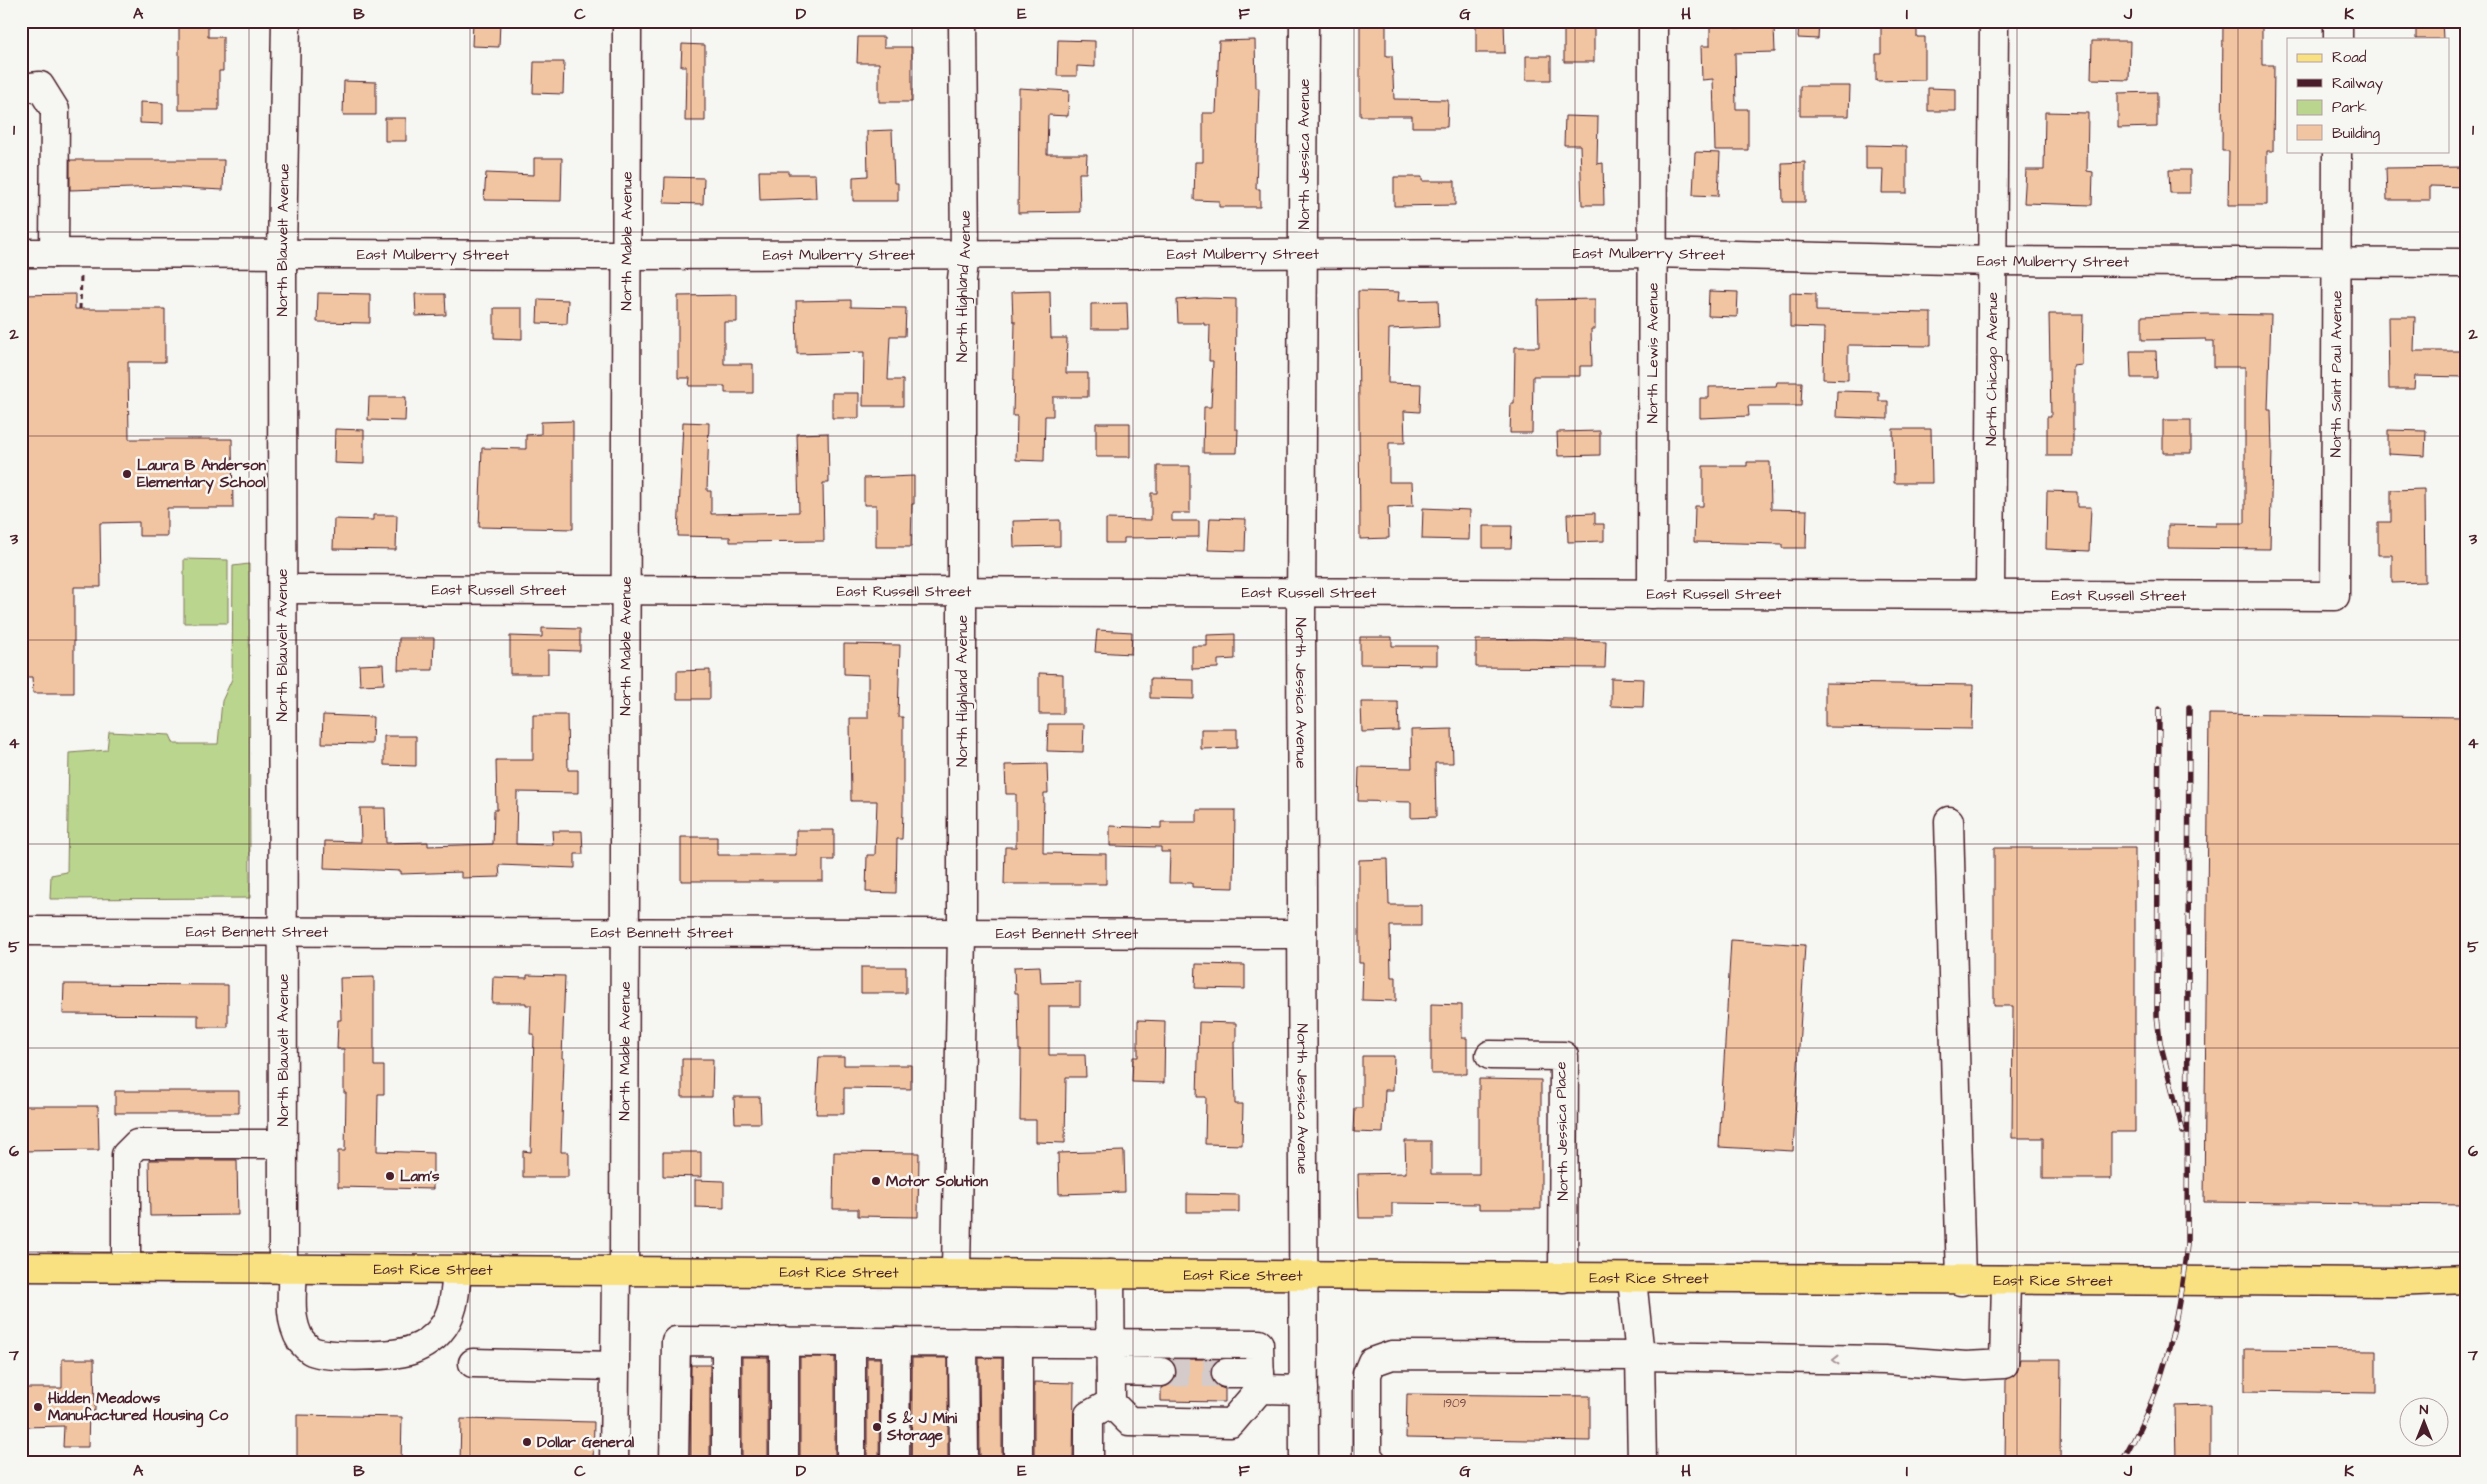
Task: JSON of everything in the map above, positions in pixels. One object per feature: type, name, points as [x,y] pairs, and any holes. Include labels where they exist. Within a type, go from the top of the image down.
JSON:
[{"type":"main road","name":"East Rice Street","points":[[21,1267],[288,1270],[956,1271],[1304,1276],[1961,1281],[2394,1282],[2466,1279]]},
{"type":"street","name":"North Blauvelt Avenue","points":[[286,21],[282,254],[283,1144],[288,1270],[294,1326],[302,1342],[311,1350],[327,1355],[393,1354],[415,1349],[440,1332],[453,1306],[457,1270]]},
{"type":"street","name":"North Mable Avenue","points":[[614,1463],[615,1366],[620,1271],[626,932],[624,590],[627,21]]},
{"type":"street","name":"North Highland Avenue","points":[[956,1271],[962,933],[962,289],[965,255],[963,21]]},
{"type":"street","name":"North Jessica Avenue","points":[[1304,21],[1301,593],[1304,1276]]},
{"type":"street","name":"North Lewis Avenue","points":[[1652,594],[1653,21]]},
{"type":"street","name":"North Chicago Avenue","points":[[1990,595],[1994,21]]},
{"type":"street","points":[[2338,21],[2338,38]]},
{"type":"street","points":[[21,88],[40,86],[55,110],[54,253]]},
{"type":"street","name":"North Saint Paul Avenue","points":[[2335,596],[2337,152]]},
{"type":"street","name":"East Mulberry Street","points":[[21,253],[625,255],[1652,253],[1993,261],[2466,263]]},
{"type":"street","name":"East Russell Street","points":[[283,589],[2335,596]]},
{"type":"street","points":[[1948,821],[1961,1281]]},
{"type":"street","name":"East Bennett Street","points":[[21,930],[1302,934]]},
{"type":"street","name":"North Jessica Place","points":[[1490,1054],[1564,1056],[1563,1278]]},
{"type":"street","points":[[126,1268],[126,1155],[137,1144],[283,1144]]},
{"type":"street","points":[[674,1463],[676,1342],[963,1342],[1018,1343],[1110,1343],[1259,1344],[1260,1381],[1231,1423],[1129,1422],[1111,1403],[1110,1343],[1110,1274]]},
{"type":"street","points":[[1304,1276],[1304,1463]]},
{"type":"street","points":[[1632,1279],[1640,1356],[1642,1463]]},
{"type":"street","points":[[1373,1463],[1367,1455],[1367,1374],[1372,1362],[1392,1355],[1640,1356],[1668,1358],[1885,1360],[1966,1366],[2004,1364],[2006,1281]]},
{"type":"street","points":[[726,1342],[726,1463]]},
{"type":"street","points":[[784,1342],[784,1463]]},
{"type":"street","points":[[851,1342],[851,1463]]},
{"type":"street","points":[[895,1463],[896,1342]]},
{"type":"street","points":[[963,1342],[964,1463]]},
{"type":"street","points":[[1018,1343],[1018,1463]]},
{"type":"street","points":[[472,1363],[615,1366]]},
{"type":"street","points":[[1111,1371],[1161,1372]]},
{"type":"street","points":[[1226,1373],[1304,1390]]},
{"type":"street","points":[[1089,1463],[1089,1415],[1111,1403]]},
{"type":"path","points":[[80,309],[81,253]]},
{"type":"green space","points":[[184,559],[228,560],[228,623],[184,623]]},
{"type":"green space","points":[[249,564],[250,898],[50,899],[51,875],[67,872],[69,753],[107,750],[109,732],[170,735],[174,744],[218,744],[222,701],[232,679],[233,566]]},
{"type":"building","points":[[179,21],[208,21],[208,37],[223,37],[223,71],[219,71],[219,110],[179,110]]},
{"type":"building","points":[[473,21],[500,21],[499,47],[472,46]]},
{"type":"building","points":[[1476,21],[1504,21],[1505,53],[1476,53]]},
{"type":"building","points":[[1710,21],[1735,21],[1735,28],[1774,26],[1775,52],[1735,53],[1736,109],[1748,109],[1748,150],[1715,150],[1713,79],[1702,80],[1701,46],[1710,46]]},
{"type":"building","points":[[1799,21],[1819,21],[1818,39],[1798,38]]},
{"type":"building","points":[[2223,21],[2262,21],[2262,65],[2274,65],[2273,151],[2267,151],[2267,205],[2228,205],[2229,151],[2222,151]]},
{"type":"building","points":[[2416,21],[2442,21],[2443,38],[2416,38]]},
{"type":"building","points":[[1360,23],[1386,23],[1386,56],[1392,56],[1394,99],[1448,100],[1447,127],[1412,127],[1412,116],[1360,116]]},
{"type":"building","points":[[1564,24],[1594,25],[1594,62],[1564,62]]},
{"type":"building","points":[[1881,26],[1917,26],[1917,37],[1925,37],[1925,80],[1876,81],[1876,54],[1881,54]]},
{"type":"building","points":[[858,37],[884,37],[884,47],[912,47],[912,102],[879,102],[879,63],[857,63]]},
{"type":"building","points":[[1058,40],[1095,41],[1095,67],[1077,66],[1077,76],[1057,76]]},
{"type":"building","points":[[1255,40],[1256,88],[1259,88],[1256,189],[1260,189],[1260,207],[1219,207],[1219,201],[1194,200],[1195,162],[1203,162],[1203,113],[1216,113],[1219,41]]},
{"type":"building","points":[[2092,41],[2130,41],[2129,80],[2091,79]]},
{"type":"building","points":[[682,44],[705,45],[705,121],[685,121],[686,66],[681,66]]},
{"type":"building","points":[[1526,56],[1551,56],[1551,80],[1526,80]]},
{"type":"building","points":[[534,62],[564,62],[563,94],[533,93]]},
{"type":"building","points":[[344,81],[376,82],[376,115],[343,115]]},
{"type":"building","points":[[1800,86],[1850,86],[1849,116],[1800,116]]},
{"type":"building","points":[[1019,88],[1069,91],[1068,116],[1048,115],[1047,154],[1087,154],[1086,173],[1079,173],[1080,212],[1018,213]]},
{"type":"building","points":[[1928,88],[1956,89],[1956,111],[1928,111]]},
{"type":"building","points":[[2157,92],[2157,127],[2118,128],[2118,93]]},
{"type":"building","points":[[140,102],[163,103],[163,124],[140,123]]},
{"type":"building","points":[[2045,112],[2088,113],[2087,171],[2093,172],[2092,205],[2024,203],[2026,170],[2044,170]]},
{"type":"building","points":[[1565,116],[1598,117],[1597,164],[1603,163],[1604,205],[1582,205],[1580,145],[1564,145]]},
{"type":"building","points":[[385,118],[406,118],[406,141],[385,141]]},
{"type":"building","points":[[892,130],[894,183],[898,183],[898,201],[853,201],[853,177],[868,176],[867,131]]},
{"type":"building","points":[[1866,145],[1907,146],[1907,193],[1882,193],[1883,169],[1866,169]]},
{"type":"building","points":[[1695,152],[1720,153],[1718,196],[1693,195]]},
{"type":"building","points":[[534,158],[562,158],[561,201],[484,200],[486,173],[534,175]]},
{"type":"building","points":[[70,160],[224,160],[223,190],[163,187],[70,190]]},
{"type":"building","points":[[1805,162],[1805,202],[1783,202],[1782,163]]},
{"type":"building","points":[[2466,167],[2466,187],[2430,186],[2430,200],[2387,200],[2386,168]]},
{"type":"building","points":[[2169,170],[2190,170],[2190,193],[2170,193]]},
{"type":"building","points":[[759,171],[788,171],[788,174],[815,174],[816,198],[760,200]]},
{"type":"building","points":[[665,177],[704,178],[703,204],[664,203]]},
{"type":"building","points":[[1394,177],[1422,177],[1422,181],[1455,181],[1455,205],[1394,206]]},
{"type":"building","points":[[1050,291],[1051,338],[1067,338],[1066,373],[1088,373],[1088,397],[1053,397],[1053,416],[1045,416],[1044,461],[1016,460],[1017,416],[1013,416],[1015,321],[1013,321],[1012,292]]},
{"type":"building","points":[[1358,291],[1399,292],[1398,301],[1438,300],[1439,327],[1389,329],[1388,383],[1421,384],[1420,412],[1404,411],[1405,443],[1389,443],[1389,482],[1412,482],[1413,506],[1388,507],[1389,538],[1360,539]]},
{"type":"building","points":[[1709,291],[1738,292],[1737,317],[1708,316]]},
{"type":"building","points":[[318,293],[370,294],[370,323],[317,322]]},
{"type":"building","points":[[1790,293],[1816,294],[1816,311],[1931,313],[1931,346],[1848,345],[1848,380],[1823,379],[1824,328],[1790,327]]},
{"type":"building","name":"Laura B Anderson Elementary School","points":[[75,294],[75,309],[165,309],[165,362],[128,362],[129,439],[232,439],[233,508],[167,508],[167,536],[139,536],[139,522],[100,523],[101,587],[74,587],[74,693],[33,693],[32,677],[21,677],[21,295]]},
{"type":"building","points":[[415,294],[445,294],[446,315],[416,316]]},
{"type":"building","points":[[737,295],[737,322],[724,322],[724,364],[753,364],[753,393],[725,393],[725,386],[689,386],[690,378],[678,378],[678,296]]},
{"type":"building","points":[[1204,298],[1236,299],[1235,429],[1238,429],[1237,453],[1203,453],[1204,407],[1211,407],[1213,361],[1209,361],[1210,325],[1204,325],[1204,323],[1178,323],[1177,300]]},
{"type":"building","points":[[538,299],[568,300],[567,324],[537,323]]},
{"type":"building","points":[[1595,299],[1595,329],[1591,329],[1592,366],[1580,366],[1580,376],[1533,376],[1532,433],[1510,433],[1511,403],[1514,403],[1515,347],[1539,347],[1538,300]]},
{"type":"building","points":[[851,300],[851,307],[906,308],[905,336],[890,336],[888,380],[903,380],[903,406],[863,406],[864,352],[797,354],[796,301]]},
{"type":"building","points":[[1127,303],[1128,329],[1091,329],[1091,304]]},
{"type":"building","points":[[494,308],[522,308],[522,339],[494,338]]},
{"type":"building","points":[[2049,314],[2083,314],[2082,365],[2073,366],[2073,456],[2047,456],[2047,417],[2051,417]]},
{"type":"building","points":[[2206,314],[2271,315],[2268,410],[2271,410],[2272,448],[2270,549],[2168,548],[2168,525],[2216,526],[2216,523],[2245,523],[2245,367],[2214,367],[2214,341],[2206,341],[2206,339],[2142,340],[2142,316]]},
{"type":"building","points":[[2388,317],[2415,317],[2414,351],[2466,351],[2466,377],[2415,376],[2414,389],[2389,389]]},
{"type":"building","points":[[2130,351],[2156,351],[2157,378],[2131,378]]},
{"type":"building","points":[[1777,382],[1802,382],[1801,406],[1748,406],[1749,416],[1700,418],[1700,398],[1709,398],[1709,387],[1776,386]]},
{"type":"building","points":[[1837,391],[1879,392],[1879,401],[1888,401],[1888,419],[1836,417]]},
{"type":"building","points":[[832,393],[859,393],[859,418],[832,418]]},
{"type":"building","points":[[369,397],[406,397],[405,421],[368,420]]},
{"type":"building","points":[[2163,420],[2191,420],[2191,453],[2163,453]]},
{"type":"building","points":[[573,421],[573,529],[479,527],[482,448],[526,449],[526,435],[541,434],[541,422]]},
{"type":"building","points":[[683,422],[709,423],[707,491],[711,491],[711,514],[799,512],[797,434],[828,433],[829,483],[823,483],[824,541],[730,542],[730,537],[678,536]]},
{"type":"building","points":[[1096,423],[1130,423],[1130,457],[1096,457]]},
{"type":"building","points":[[335,429],[364,430],[364,464],[334,463]]},
{"type":"building","points":[[1893,429],[1931,429],[1932,483],[1894,483]]},
{"type":"building","points":[[2388,430],[2426,431],[2425,456],[2388,454]]},
{"type":"building","points":[[1600,431],[1600,455],[1558,456],[1557,432]]},
{"type":"building","points":[[1747,462],[1770,462],[1771,509],[1807,510],[1806,548],[1782,548],[1782,544],[1694,542],[1695,506],[1703,506],[1703,466],[1747,466]]},
{"type":"building","points":[[1157,466],[1190,466],[1190,513],[1172,513],[1172,521],[1199,521],[1199,537],[1124,538],[1124,543],[1106,543],[1106,519],[1151,520],[1151,493],[1157,493]]},
{"type":"building","points":[[914,476],[911,547],[876,547],[876,505],[864,505],[864,478]]},
{"type":"building","points":[[2424,489],[2425,582],[2392,583],[2392,555],[2378,555],[2378,522],[2391,522],[2391,490]]},
{"type":"building","points":[[2047,491],[2077,492],[2077,507],[2091,507],[2089,551],[2046,549]]},
{"type":"building","points":[[1423,508],[1470,510],[1469,540],[1422,539]]},
{"type":"building","points":[[1595,513],[1595,524],[1604,524],[1604,541],[1568,542],[1567,514]]},
{"type":"building","points":[[373,515],[397,515],[396,550],[333,549],[334,519],[373,520]]},
{"type":"building","points":[[1210,518],[1246,519],[1245,551],[1208,550]]},
{"type":"building","points":[[1060,520],[1060,546],[1014,547],[1013,521]]},
{"type":"building","points":[[1483,526],[1512,526],[1511,548],[1483,548]]},
{"type":"building","points":[[542,628],[580,629],[580,651],[548,650],[548,674],[510,674],[510,636],[542,637]]},
{"type":"building","points":[[1097,630],[1132,632],[1131,654],[1095,652]]},
{"type":"building","points":[[1235,634],[1235,659],[1218,660],[1218,668],[1192,669],[1192,646],[1207,646],[1207,635]]},
{"type":"building","points":[[1360,637],[1392,637],[1392,646],[1437,646],[1437,665],[1360,664]]},
{"type":"building","points":[[399,638],[434,638],[433,670],[398,670]]},
{"type":"building","points":[[1476,640],[1606,641],[1605,668],[1476,667]]},
{"type":"building","points":[[844,644],[900,645],[898,717],[903,717],[903,811],[902,839],[897,839],[896,893],[866,892],[867,855],[875,855],[877,801],[851,801],[850,718],[868,718],[868,675],[844,674]]},
{"type":"building","points":[[383,664],[384,684],[360,685],[359,665]]},
{"type":"building","points":[[710,670],[710,699],[677,699],[677,671]]},
{"type":"building","points":[[1039,673],[1063,674],[1063,714],[1039,714]]},
{"type":"building","points":[[1611,678],[1644,679],[1643,707],[1611,706]]},
{"type":"building","points":[[1150,679],[1194,680],[1194,699],[1150,698]]},
{"type":"building","points":[[1825,683],[1973,685],[1972,729],[1825,727]]},
{"type":"building","points":[[1361,702],[1398,702],[1399,731],[1362,732]]},
{"type":"building","points":[[2209,714],[2466,717],[2466,1205],[2204,1202]]},
{"type":"building","points":[[323,715],[373,717],[372,744],[322,743]]},
{"type":"building","points":[[533,715],[567,715],[568,770],[578,770],[578,793],[517,792],[516,844],[553,845],[552,831],[582,831],[583,854],[575,854],[575,868],[499,865],[500,877],[461,878],[461,872],[401,874],[401,871],[324,868],[325,841],[361,842],[360,808],[385,808],[386,843],[428,842],[428,846],[493,844],[494,810],[497,810],[496,760],[533,760]]},
{"type":"building","points":[[1048,724],[1084,724],[1083,752],[1047,751]]},
{"type":"building","points":[[1201,729],[1237,729],[1237,748],[1201,749]]},
{"type":"building","points":[[1452,729],[1453,763],[1435,763],[1436,817],[1411,818],[1411,802],[1358,801],[1359,767],[1412,768],[1411,730]]},
{"type":"building","points":[[384,736],[416,736],[416,766],[384,765]]},
{"type":"building","points":[[1047,764],[1048,793],[1044,793],[1043,853],[1106,854],[1106,884],[1004,884],[1005,847],[1016,847],[1016,794],[1006,794],[1005,765]]},
{"type":"building","points":[[1197,810],[1235,810],[1234,888],[1192,887],[1192,883],[1169,883],[1170,852],[1161,852],[1161,847],[1110,846],[1110,826],[1161,828],[1161,822],[1197,822]]},
{"type":"building","points":[[796,830],[834,830],[834,860],[823,860],[823,881],[681,881],[681,837],[717,837],[717,855],[796,855]]},
{"type":"building","points":[[1994,848],[2135,848],[2135,1132],[2111,1132],[2111,1179],[2043,1179],[2043,1138],[2012,1138],[2013,1006],[1994,1006]]},
{"type":"building","points":[[1388,859],[1389,905],[1421,905],[1421,926],[1390,926],[1391,977],[1396,977],[1396,1001],[1362,1000],[1363,963],[1359,963],[1359,860]]},
{"type":"building","points":[[1731,940],[1805,945],[1793,1151],[1719,1147]]},
{"type":"building","points":[[1196,964],[1245,965],[1245,989],[1195,988]]},
{"type":"building","points":[[1040,966],[1041,983],[1080,982],[1080,1006],[1049,1006],[1049,1055],[1085,1055],[1086,1077],[1066,1077],[1065,1143],[1036,1142],[1036,1120],[1020,1120],[1021,1050],[1019,1050],[1018,993],[1015,993],[1014,967]]},
{"type":"building","points":[[861,967],[906,967],[906,993],[861,993]]},
{"type":"building","points":[[527,975],[565,976],[561,1152],[568,1152],[568,1177],[523,1177],[523,1151],[531,1152],[534,1034],[530,1034],[531,1005],[526,1005],[526,1003],[492,1003],[493,977],[527,978]]},
{"type":"building","points":[[374,977],[374,1066],[384,1066],[384,1094],[378,1094],[377,1151],[433,1153],[433,1189],[338,1187],[338,1151],[345,1151],[346,1093],[344,1093],[344,1049],[337,1049],[338,1020],[341,1020],[340,978]]},
{"type":"building","points":[[64,984],[228,985],[228,1027],[198,1027],[198,1015],[63,1014]]},
{"type":"building","points":[[1431,1004],[1462,1005],[1462,1038],[1467,1038],[1467,1074],[1431,1074]]},
{"type":"building","points":[[1138,1020],[1165,1021],[1164,1083],[1132,1082],[1133,1057],[1138,1057]]},
{"type":"building","points":[[1199,1022],[1236,1023],[1236,1042],[1234,1042],[1235,1104],[1243,1104],[1242,1145],[1205,1144],[1206,1097],[1197,1097]]},
{"type":"building","points":[[1362,1056],[1394,1056],[1393,1090],[1385,1090],[1383,1133],[1354,1132],[1355,1108],[1362,1108]]},
{"type":"building","points":[[819,1057],[844,1057],[844,1065],[911,1065],[911,1089],[844,1088],[844,1114],[816,1114]]},
{"type":"building","points":[[682,1059],[713,1059],[712,1097],[682,1097]]},
{"type":"building","points":[[1479,1079],[1541,1080],[1541,1209],[1479,1209],[1479,1204],[1392,1203],[1392,1218],[1359,1218],[1358,1174],[1406,1173],[1405,1141],[1431,1141],[1431,1174],[1479,1174]]},
{"type":"building","points":[[115,1091],[239,1091],[239,1113],[115,1113]]},
{"type":"building","points":[[734,1097],[760,1097],[761,1123],[735,1123]]},
{"type":"building","points":[[21,1106],[98,1106],[99,1150],[21,1151]]},
{"type":"building","points":[[1124,1151],[1125,1192],[1059,1194],[1058,1153]]},
{"type":"building","points":[[663,1152],[701,1152],[701,1177],[663,1176]]},
{"type":"building","name":"Motor Solution","points":[[834,1152],[919,1153],[918,1217],[858,1216],[858,1209],[833,1209]]},
{"type":"building","points":[[149,1160],[237,1160],[238,1215],[150,1216]]},
{"type":"building","points":[[695,1180],[724,1181],[724,1208],[695,1207]]},
{"type":"building","points":[[1187,1194],[1239,1195],[1239,1212],[1187,1212]]},
{"type":"building","points":[[2245,1349],[2376,1350],[2376,1393],[2245,1391]]},
{"type":"building","points":[[742,1357],[768,1357],[768,1463],[742,1463]]},
{"type":"building","points":[[800,1357],[835,1357],[835,1463],[800,1463]]},
{"type":"building","points":[[867,1358],[880,1358],[879,1463],[867,1463]]},
{"type":"building","points":[[912,1358],[948,1358],[948,1463],[911,1463]]},
{"type":"building","points":[[979,1358],[1002,1358],[1002,1463],[980,1463]]},
{"type":"building","points":[[62,1359],[94,1359],[95,1411],[89,1411],[88,1447],[63,1447],[64,1426],[23,1427],[22,1388],[62,1388]]},
{"type":"building","points":[[1170,1359],[1218,1359],[1212,1366],[1210,1373],[1213,1381],[1219,1387],[1225,1389],[1225,1402],[1161,1401],[1161,1388],[1175,1380],[1177,1373],[1175,1365]]},
{"type":"building","points":[[2020,1359],[2061,1359],[2060,1463],[2005,1463],[2006,1379],[2017,1372]]},
{"type":"building","points":[[691,1365],[710,1365],[710,1463],[690,1463]]},
{"type":"building","points":[[1034,1382],[1074,1383],[1073,1463],[1034,1463]]},
{"type":"building","points":[[1407,1394],[1590,1396],[1590,1441],[1406,1438]]},
{"type":"building","points":[[2210,1405],[2210,1463],[2176,1463],[2175,1406]]},
{"type":"building","points":[[297,1415],[402,1417],[401,1463],[297,1463]]},
{"type":"building","name":"Dollar General","points":[[461,1419],[594,1422],[593,1463],[460,1463]]},
{"type":"tunnel","points":[[1161,1372],[1226,1373]]},
{"type":"railway","points":[[2121,1463],[2148,1411],[2166,1358],[2179,1303],[2187,1245],[2189,707]]},
{"type":"railway","points":[[2159,709],[2157,1015],[2160,1042],[2183,1132]]},
{"type":"place","name":"Laura B Anderson Elementary School","points":[[127,474]]},
{"type":"place","name":"Lam's","points":[[390,1176]]},
{"type":"place","name":"Motor Solution","points":[[876,1181]]},
{"type":"place","name":"Hidden Meadows Manufactured Housing Co","points":[[38,1407]]},
{"type":"place","name":"S & J Mini Storage","points":[[877,1427]]},
{"type":"place","name":"Dollar General","points":[[527,1442]]}]
